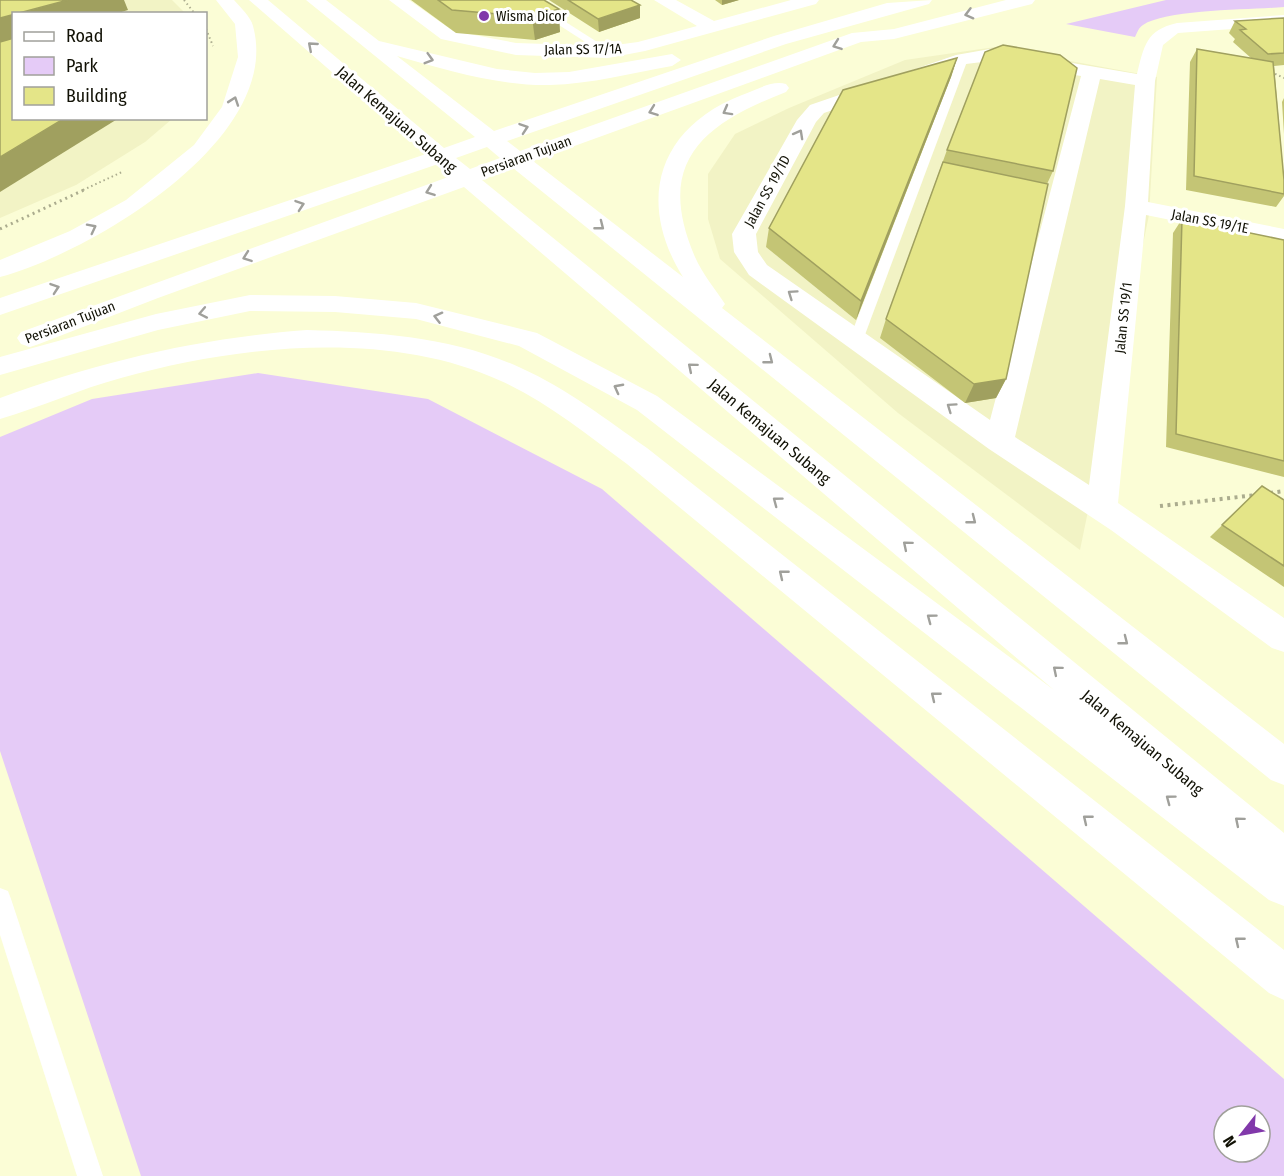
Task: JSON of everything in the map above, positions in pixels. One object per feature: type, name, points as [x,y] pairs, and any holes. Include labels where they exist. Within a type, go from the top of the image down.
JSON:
[{"type":"main road","points":[[0,269],[78,236],[134,205],[201,149],[232,108],[247,57],[244,24],[225,0]]},
{"type":"main road","name":"Jalan Kemajuan Subang","points":[[258,0],[502,208],[1284,859]]},
{"type":"main road","points":[[315,0],[1284,767]]},
{"type":"main road","name":"Jalan SS 17/1A","points":[[398,0],[447,35],[516,49],[608,52],[639,47],[810,0]]},
{"type":"main road","points":[[663,0],[712,27]]},
{"type":"main road","name":"Persiaran Tujuan","points":[[0,307],[780,40],[886,8],[923,0]]},
{"type":"main road","name":"Persiaran Tujuan","points":[[0,350],[149,292],[858,37],[894,34],[1026,0]]},
{"type":"main road","name":"Jalan SS 19/1","points":[[1112,514],[1145,81],[1154,43],[1167,31],[1284,20]]},
{"type":"main road","points":[[732,330],[700,288],[683,258],[668,208],[673,166],[696,133],[711,120],[740,103],[877,48],[894,34]]},
{"type":"main road","points":[[373,44],[449,65],[536,79],[592,75],[780,40]]},
{"type":"main road","name":"Jalan SS 19/1D","points":[[1112,514],[999,441],[758,270],[746,252],[744,234],[807,120],[817,110],[963,59],[990,55],[1145,81]]},
{"type":"main road","points":[[999,441],[1092,72]]},
{"type":"main road","points":[[30,233],[135,186],[201,149]]},
{"type":"main road","name":"Jalan SS 19/1E","points":[[1136,206],[1284,236]]},
{"type":"main road","points":[[0,366],[156,322],[250,303],[335,304],[416,311],[528,339],[647,403],[1284,885]]},
{"type":"main road","points":[[0,409],[60,384],[130,365],[262,342],[316,340],[404,345],[452,354],[519,379],[555,398],[637,456],[1284,978]]},
{"type":"main road","points":[[1112,514],[1284,637]]},
{"type":"lane","points":[[525,0],[608,52]]},
{"type":"lane","points":[[856,340],[963,59]]},
{"type":"lane","points":[[0,899],[90,1176]]},
{"type":"path","points":[[184,0],[193,12]]},
{"type":"path","points":[[1263,69],[1284,78]]},
{"type":"path","points":[[0,229],[129,168]]},
{"type":"path","points":[[1112,514],[1126,510],[1284,491]]},
{"type":"shaded area","points":[[0,0],[172,0],[184,12],[12,12],[12,120],[171,120],[145,142],[76,185],[0,218]]},
{"type":"shaded area","points":[[995,47],[1157,77],[1149,215],[1080,550],[898,413],[720,259],[708,219],[708,174],[735,134],[789,108],[905,60]]},
{"type":"green space","points":[[1166,0],[1284,0],[1284,7],[1210,11],[1171,16],[1143,25],[1135,37],[1066,24]]},
{"type":"green space","points":[[258,373],[428,399],[602,489],[1284,1079],[1284,1176],[141,1176],[0,751],[0,437],[92,399]]},
{"type":"building","points":[[0,0],[68,0],[23,12],[12,12],[12,15],[0,18]]},
{"type":"building","points":[[438,0],[544,0],[559,9],[532,17],[452,10]]},
{"type":"building","points":[[568,0],[631,0],[640,5],[598,19]]},
{"type":"building","points":[[1284,18],[1284,53],[1268,54],[1240,30],[1246,29],[1235,21]]},
{"type":"building","points":[[12,39],[12,120],[62,120],[0,157],[0,42]]},
{"type":"building","points":[[1003,45],[1060,55],[1077,68],[1053,171],[947,150],[985,52]]},
{"type":"building","points":[[1197,49],[1273,62],[1284,194],[1194,176]]},
{"type":"building","points":[[957,58],[861,301],[769,228],[843,90]]},
{"type":"building","points":[[943,162],[1048,184],[1006,379],[974,384],[886,319]]},
{"type":"building","points":[[1182,219],[1284,240],[1284,461],[1176,434]]},
{"type":"building","points":[[1262,486],[1284,500],[1284,566],[1222,525]]},
{"type":"place","name":"Wisma Dicor","points":[[484,16]]}]
